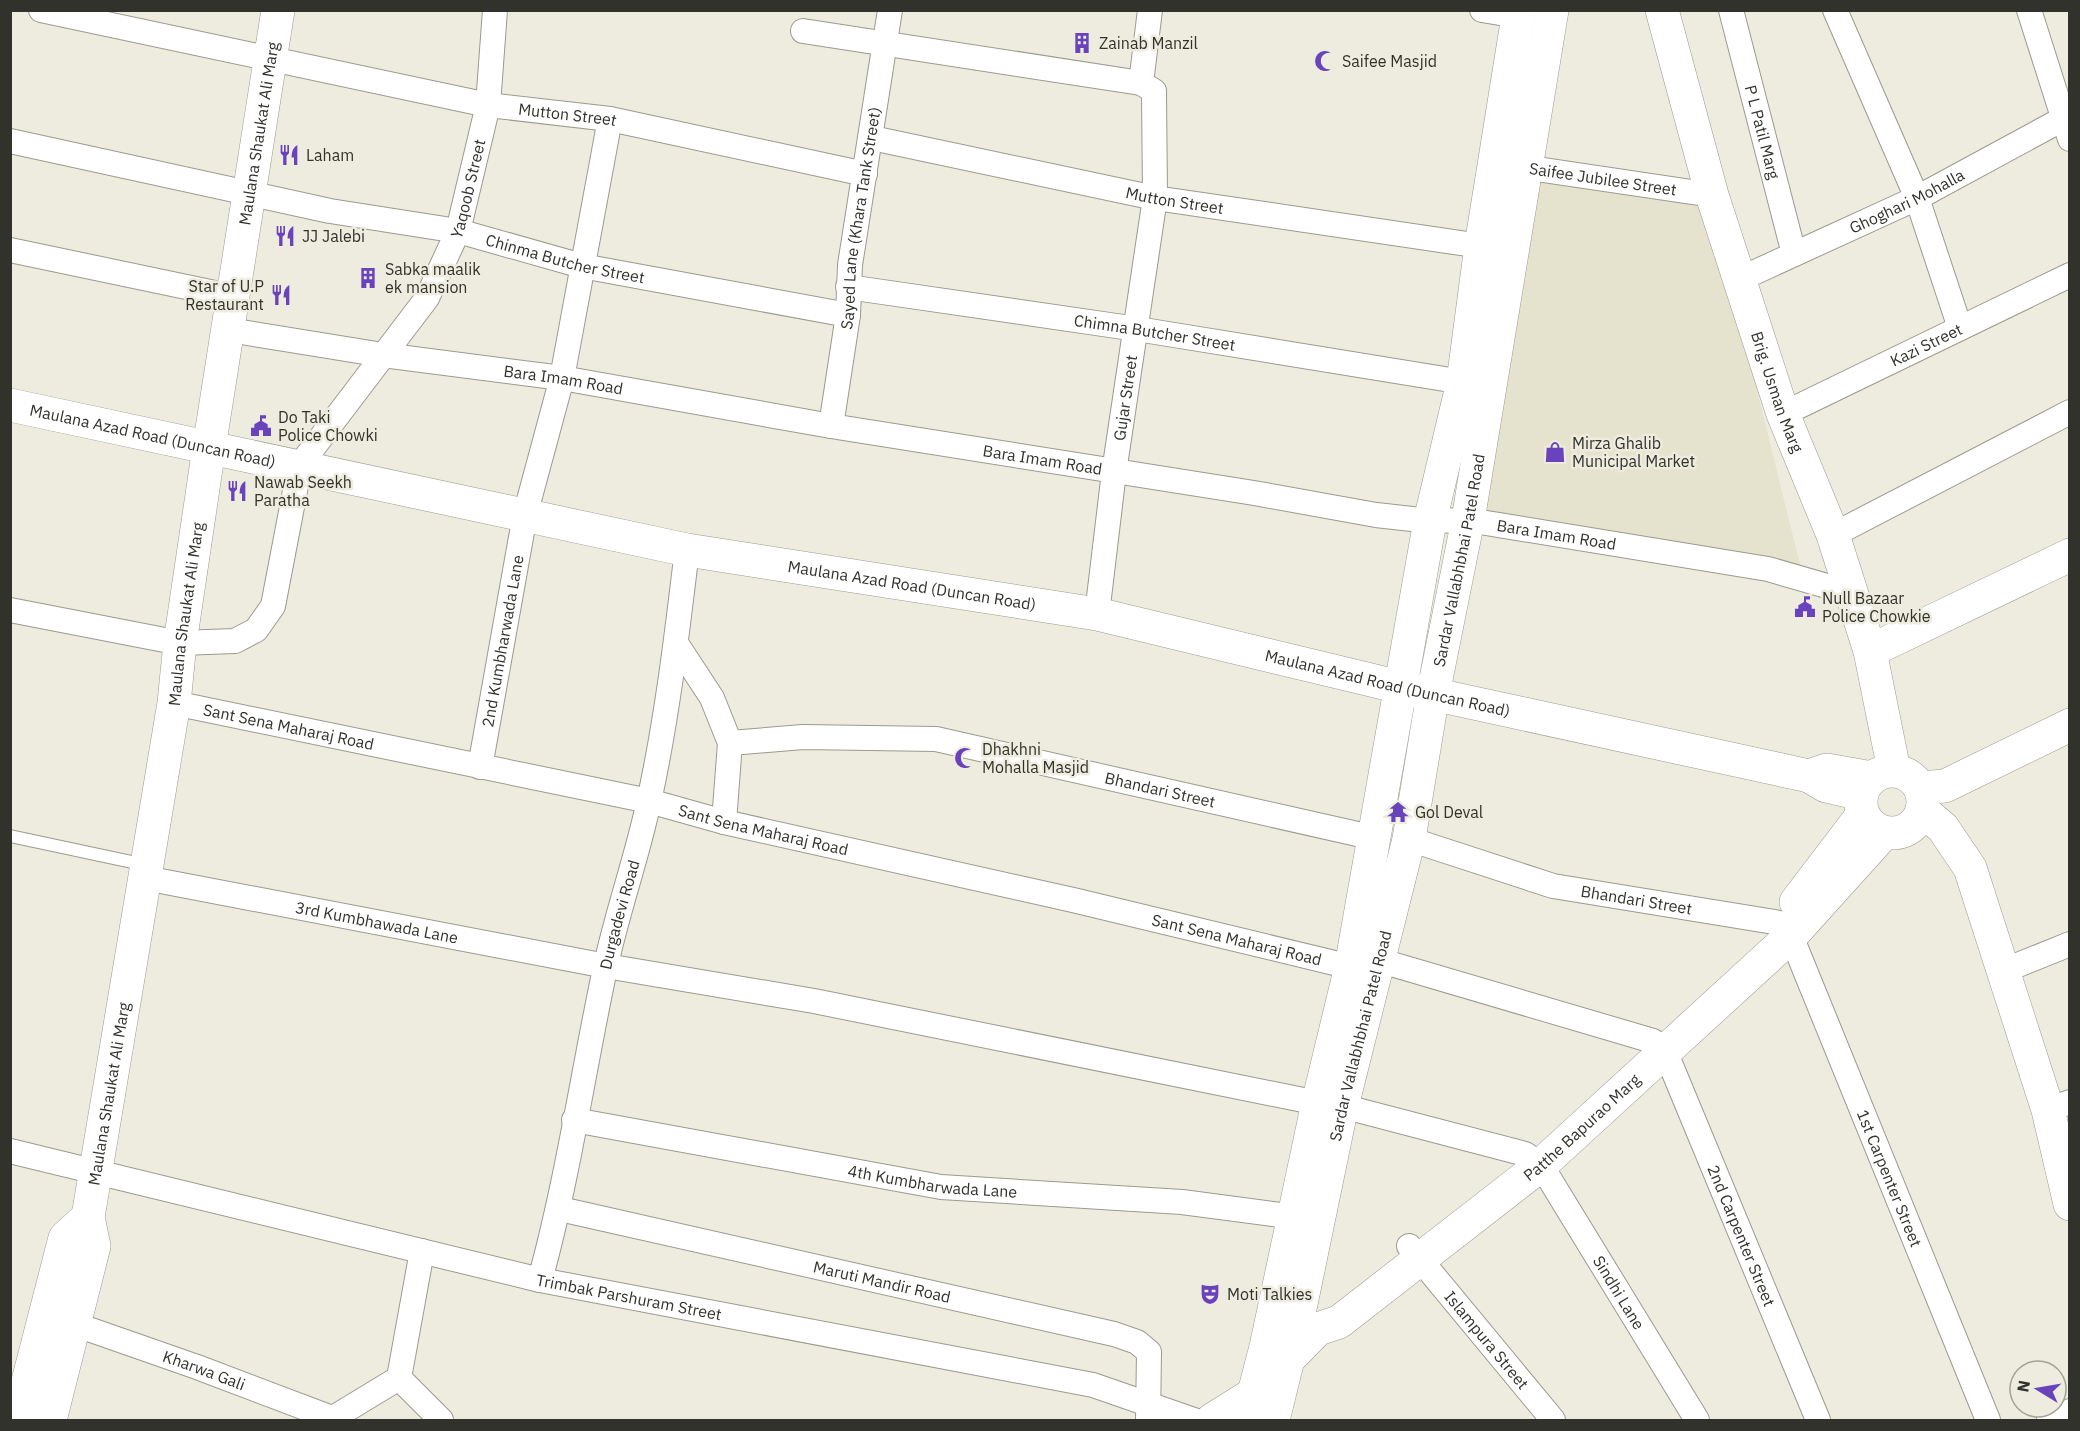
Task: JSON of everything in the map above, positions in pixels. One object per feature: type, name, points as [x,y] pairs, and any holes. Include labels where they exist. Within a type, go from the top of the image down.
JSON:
[{"type":"main road","name":"Maulana Shaukat Ali Marg","points":[[50,1420],[94,1246],[88,1216],[174,703],[180,643],[209,448],[278,10]]},
{"type":"main road","name":"Sardar Vallabhbhai Patel Road","points":[[1365,964],[1375,838],[1430,521],[1463,382],[1481,246],[1510,165],[1552,10]]},
{"type":"main road","name":"Brig. Usman Marg","points":[[1662,10],[1712,195],[1783,414],[1833,535],[1870,651],[1888,798]]},
{"type":"main road","name":"Sardar Vallabhbhai Patel Road","points":[[1251,1407],[1295,1217],[1330,1104],[1365,964],[1409,839],[1433,694],[1468,520],[1510,165],[1519,13]]},
{"type":"main road","name":"Maulana Azad Road (Duncan Road)","points":[[10,405],[300,465],[687,550],[1097,614],[1400,687],[1809,776],[1826,786],[1888,798]]},
{"type":"main road","points":[[1870,651],[2070,555]]},
{"type":"main road","points":[[1888,798],[1945,786],[2070,725]]},
{"type":"main road","points":[[1888,798],[1943,828],[1970,868],[2003,970],[2059,1106],[2070,1204]]},
{"type":"main road","name":"Patthe Bapurao Marg","points":[[1212,1420],[1251,1407],[1287,1359],[1318,1329],[1339,1322],[1414,1252],[1533,1160],[1659,1046],[1785,930],[1888,798]]},
{"type":"main road","name":"Sardar Vallabhbhai Patel Road","points":[[1274,1420],[1297,1323],[1330,1104]]},
{"type":"main road","points":[[18,1420],[64,1238],[88,1216]]},
{"type":"street","name":"Mutton Street","points":[[41,10],[488,105],[609,119],[865,174]]},
{"type":"street","name":"Yaqoob Street","points":[[10,610],[180,643],[235,642],[256,630],[273,606],[300,465],[427,298],[458,231],[488,105],[495,10]]},
{"type":"street","name":"Sayed Lane (Khara Tank Street)","points":[[831,426],[848,315],[848,287],[890,10]]},
{"type":"street","points":[[803,31],[1141,83],[1150,10]]},
{"type":"street","points":[[1482,10],[1519,13]]},
{"type":"street","name":"P L Patil Marg","points":[[1731,10],[1794,254]]},
{"type":"street","points":[[1835,10],[1917,198],[1960,328]]},
{"type":"street","points":[[2029,10],[2068,124]]},
{"type":"street","name":"Gujar Street","points":[[1097,614],[1114,472],[1155,198],[1154,91],[1141,83]]},
{"type":"street","name":"2nd Kumbharwada Lane","points":[[480,767],[525,515],[562,378],[609,119]]},
{"type":"street","name":"Ghoghari Mohalla","points":[[1740,279],[1917,198],[2068,124]]},
{"type":"street","name":"Mutton Street","points":[[872,138],[1155,198],[1481,246]]},
{"type":"street","name":"Chinma Butcher Street","points":[[10,141],[330,211],[458,231],[582,266],[716,293],[848,315]]},
{"type":"street","name":"Saifee Jubilee Street","points":[[1510,165],[1712,195]]},
{"type":"street","points":[[10,250],[234,297]]},
{"type":"street","name":"Kazi Street","points":[[1783,414],[2070,274]]},
{"type":"street","name":"Chimna Butcher Street","points":[[848,287],[1137,329],[1463,382]]},
{"type":"street","name":"Bara Imam Road","points":[[229,330],[383,355],[562,378],[831,426],[1376,515],[1430,521],[1468,520],[1768,569],[1851,593]]},
{"type":"street","points":[[1833,535],[2070,412]]},
{"type":"street","name":"Durgadevi Road","points":[[540,1280],[560,1209],[574,1120],[606,966],[649,801],[676,643],[687,550]]},
{"type":"street","points":[[676,643],[712,698],[730,743],[724,822]]},
{"type":"street","name":"Sant Sena Maharaj Road","points":[[174,703],[649,801],[724,822],[1365,964],[1659,1046]]},
{"type":"street","name":"Bhandari Street","points":[[730,743],[804,737],[936,739],[1375,838]]},
{"type":"street","name":"Bhandari Street","points":[[1409,839],[1553,886],[1785,930]]},
{"type":"street","name":"3rd Kumbhawada Lane","points":[[146,872],[606,966],[814,1001],[1330,1104],[1533,1160]]},
{"type":"street","name":"1st Carpenter Street","points":[[1785,930],[1988,1420]]},
{"type":"street","points":[[2003,970],[2070,944]]},
{"type":"street","name":"2nd Carpenter Street","points":[[1659,1046],[1818,1420]]},
{"type":"street","name":"4th Kumbharwada Lane","points":[[574,1120],[940,1187],[1182,1202],[1295,1217]]},
{"type":"street","name":"Trimbak Parshuram Street","points":[[10,1151],[97,1170],[540,1280],[1093,1385],[1148,1412],[1194,1420]]},
{"type":"street","name":"Sindhi Lane","points":[[1533,1160],[1697,1420]]},
{"type":"street","name":"Maruti Mandir Road","points":[[560,1209],[1114,1334],[1137,1342],[1149,1352],[1148,1412]]},
{"type":"street","points":[[335,1419],[399,1378],[422,1251]]},
{"type":"street","name":"Islampura Street","points":[[1414,1252],[1553,1420]]},
{"type":"street","name":"Kharwa Gali","points":[[74,1324],[335,1419]]},
{"type":"street","points":[[399,1378],[441,1420]]},
{"type":"street","points":[[2049,1420],[2070,1411]]},
{"type":"lane","points":[[10,836],[146,872]]},
{"type":"shaded area","points":[[1523,171],[1711,203],[1801,569],[1464,512]]},
{"type":"place","name":"Zainab Manzil","points":[[1082,43]]},
{"type":"place","name":"Saifee Masjid","points":[[1325,61]]},
{"type":"place","name":"Laham","points":[[289,155]]},
{"type":"place","name":"JJ Jalebi","points":[[285,236]]},
{"type":"place","name":"Sabka maalik ek mansion","points":[[368,278]]},
{"type":"place","name":"Star of U.P Restaurant","points":[[281,295]]},
{"type":"place","name":"Do Taki Police Chowki","points":[[261,426]]},
{"type":"place","name":"Mirza Ghalib Municipal Market","points":[[1555,452]]},
{"type":"place","name":"Nawab Seekh Paratha","points":[[237,491]]},
{"type":"place","name":"Null Bazaar Police Chowkie","points":[[1805,607]]},
{"type":"place","name":"Dhakhni Mohalla Masjid","points":[[965,758]]},
{"type":"place","name":"Gol Deval","points":[[1398,812]]},
{"type":"place","name":"Moti Talkies","points":[[1210,1294]]}]
